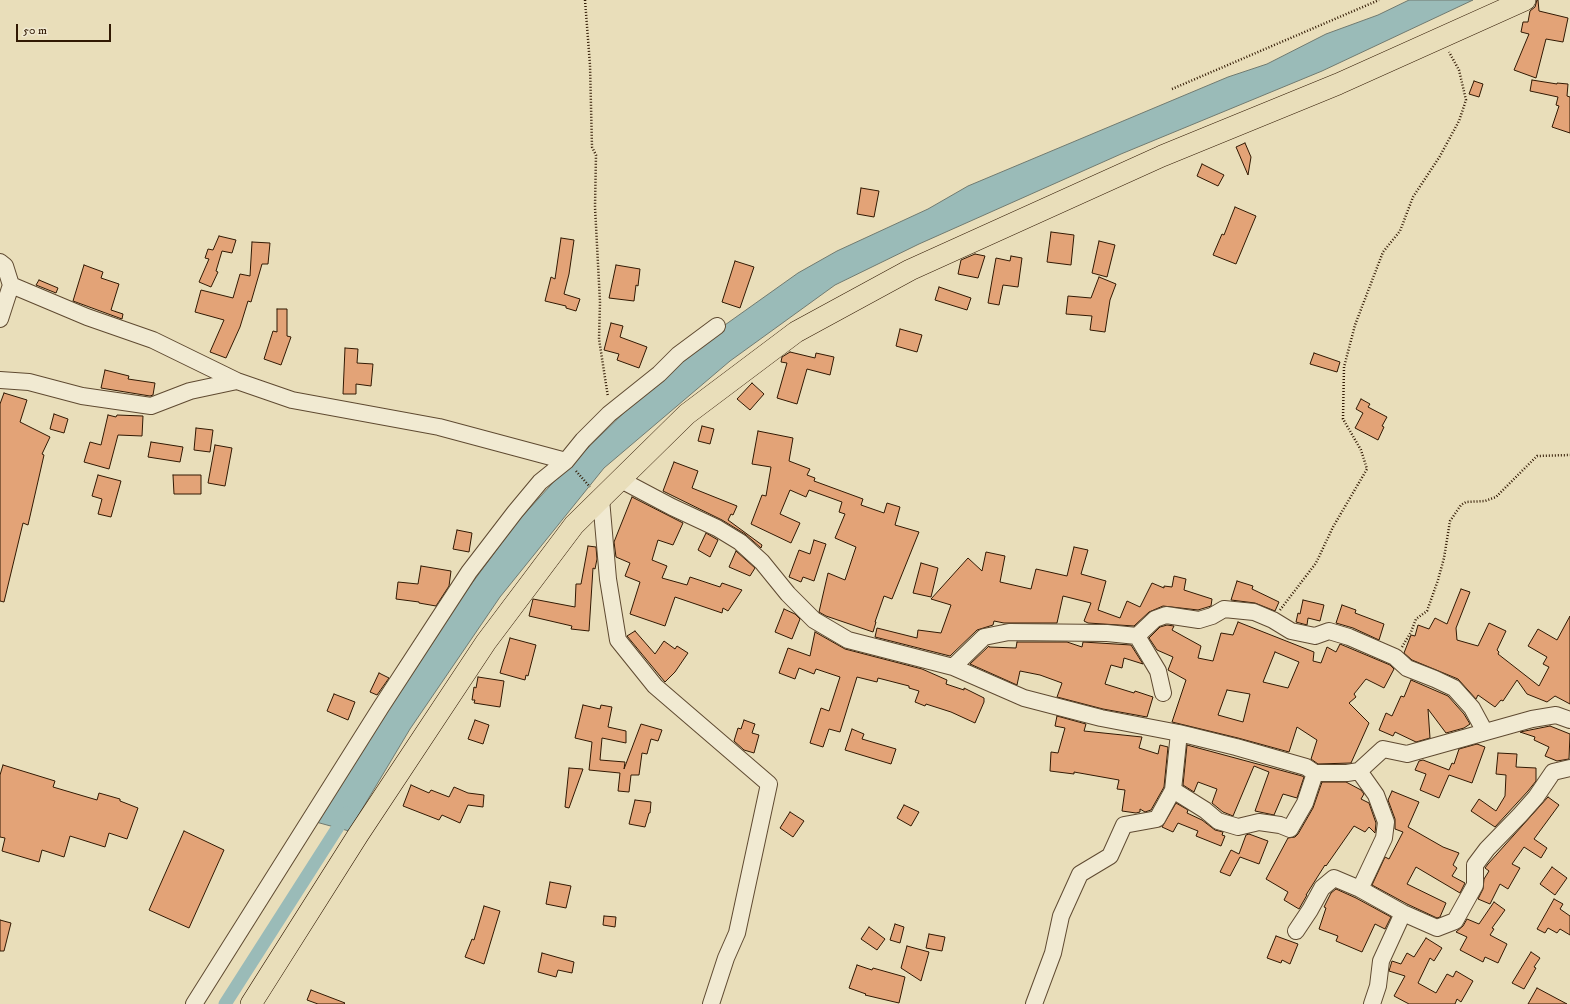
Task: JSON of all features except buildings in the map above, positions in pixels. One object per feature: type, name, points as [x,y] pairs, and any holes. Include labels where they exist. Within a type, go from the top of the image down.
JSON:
[{"type":"main road","points":[[251,1004],[358,834],[486,642],[574,525],[687,414],[796,332],[903,273],[1162,156],[1338,84],[1525,0]]},
{"type":"street","points":[[0,262],[5,266],[11,285],[0,319]]},
{"type":"street","points":[[11,285],[87,317],[153,340],[237,381],[292,400],[440,427],[566,461]]},
{"type":"street","points":[[194,1004],[380,707],[469,572],[515,512],[540,482],[566,461],[583,440],[609,414],[659,374],[678,355],[717,326]]},
{"type":"street","points":[[0,380],[28,382],[82,396],[151,406],[190,391],[237,381]]},
{"type":"street","points":[[621,480],[672,507],[717,528],[740,542],[762,562],[788,594],[814,620],[848,640],[953,667],[1024,698],[1101,718],[1179,733],[1236,747],[1306,767],[1315,773],[1347,773],[1359,771],[1383,749],[1407,754],[1532,719],[1556,715],[1570,720]]},
{"type":"street","points":[[601,499],[608,579],[618,640],[655,686],[768,784],[737,933],[726,958],[711,1004]]},
{"type":"street","points":[[1137,636],[1155,619],[1166,615],[1199,620],[1212,616],[1224,609],[1254,612],[1273,620],[1290,631],[1314,636],[1329,631],[1349,637],[1395,657],[1407,668],[1454,688],[1472,708],[1485,732]]},
{"type":"street","points":[[953,667],[984,637],[1009,632],[1107,632],[1137,636]]},
{"type":"street","points":[[1137,636],[1158,671],[1163,693]]},
{"type":"street","points":[[1034,1004],[1052,953],[1061,916],[1080,874],[1110,856],[1124,825],[1157,819],[1173,790],[1179,733]]},
{"type":"street","points":[[1296,930],[1310,910],[1322,888],[1334,878],[1360,889],[1403,913],[1437,928],[1455,921],[1475,885],[1475,865],[1486,848],[1536,797],[1552,772],[1570,768]]},
{"type":"street","points":[[1359,771],[1376,795],[1386,822],[1384,838],[1360,889]]},
{"type":"street","points":[[1173,790],[1205,810],[1218,821],[1238,827],[1259,822],[1280,825],[1290,829],[1305,803],[1315,773]]},
{"type":"street","points":[[1372,1004],[1378,986],[1381,961],[1403,913]]},
{"type":"path","points":[[585,0],[590,65],[592,147],[596,155],[595,207],[600,302],[599,339],[609,414]]},
{"type":"path","points":[[1172,89],[1379,0]]},
{"type":"path","points":[[1273,620],[1316,563],[1333,527],[1367,470],[1361,450],[1343,419],[1344,367],[1355,325],[1383,252],[1400,231],[1413,197],[1440,156],[1459,121],[1466,100],[1459,70],[1442,37]]},
{"type":"path","points":[[1395,657],[1411,632],[1416,619],[1427,611],[1442,565],[1450,521],[1459,508],[1466,502],[1485,501],[1496,497],[1537,456],[1570,455]]},
{"type":"path","points":[[566,461],[601,499]]},
{"type":"water","points":[[1409,0],[1473,0],[1322,71],[1121,154],[919,244],[835,285],[730,361],[604,468],[500,597],[410,729],[349,831],[316,822],[438,629],[518,521],[560,475],[642,395],[708,337],[798,273],[837,251],[928,209],[968,186],[1228,77],[1267,64],[1326,34],[1378,15]]},
{"type":"waterway","points":[[225,1004],[347,813]]}]
